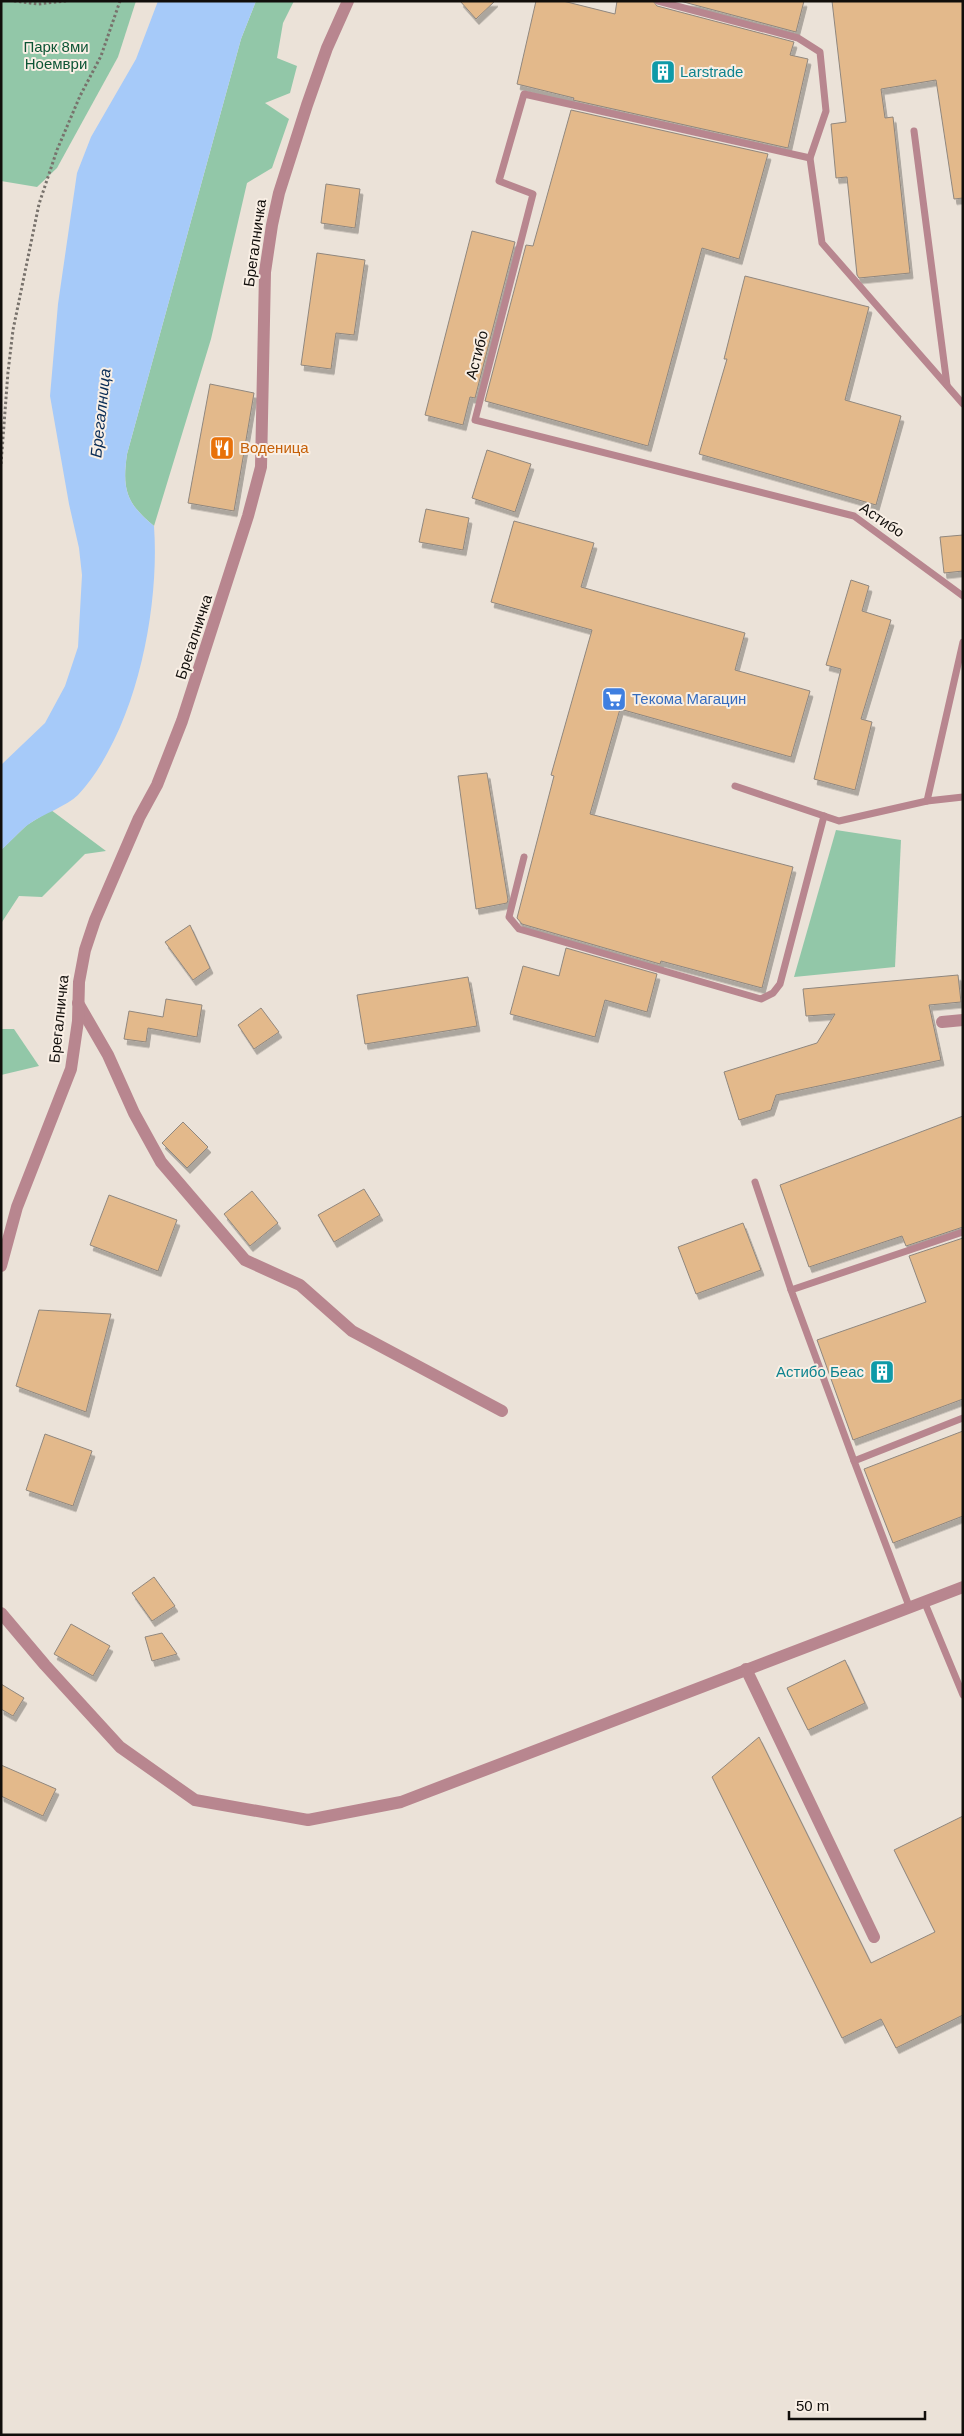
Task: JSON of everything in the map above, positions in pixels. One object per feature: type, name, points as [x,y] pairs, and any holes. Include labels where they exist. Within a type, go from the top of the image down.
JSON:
[{"type":"street","name":"Брегалничка","points":[[1,1266],[17,1207],[71,1069],[78,1021],[77,1001],[82,964],[95,920],[139,818],[156,786],[182,721],[251,508],[261,467],[264,272],[272,225],[279,193],[307,105],[348,1]]},
{"type":"street","points":[[77,1001],[108,1055],[134,1113],[162,1162],[245,1260],[300,1285],[352,1331],[502,1411]]},
{"type":"street","points":[[942,1022],[963,1020]]},
{"type":"street","points":[[1,1613],[120,1748],[195,1800],[308,1820],[401,1802],[909,1606],[963,1587]]},
{"type":"street","points":[[746,1669],[874,1936]]},
{"type":"lane","points":[[658,1],[798,38],[820,52],[826,111],[810,158],[822,243],[963,404]]},
{"type":"lane","name":"Астибо","points":[[810,158],[524,94],[499,181],[533,194],[475,420],[854,516],[963,596]]},
{"type":"lane","points":[[914,131],[947,386]]},
{"type":"lane","points":[[927,801],[963,642]]},
{"type":"lane","points":[[735,786],[839,821],[927,801],[963,797]]},
{"type":"lane","points":[[524,857],[509,917],[519,929],[762,999],[773,993],[780,984],[824,816]]},
{"type":"lane","points":[[755,1182],[791,1290],[909,1606]]},
{"type":"lane","points":[[791,1290],[963,1232]]},
{"type":"lane","points":[[854,1461],[963,1418]]},
{"type":"lane","points":[[924,1601],[963,1695]]},
{"type":"path","points":[[14,1],[38,4],[66,1]]},
{"type":"path","points":[[1,464],[13,330],[39,204],[57,150],[80,96],[101,56],[120,1]]},
{"type":"green space","name":"Парк 8ми Ноември","points":[[1,1],[136,1],[118,57],[57,168],[37,187],[1,181]]},
{"type":"green space","points":[[256,1],[294,1],[283,23],[277,58],[297,66],[290,93],[265,103],[289,119],[272,168],[247,183],[211,339],[154,526],[137,510],[128,494],[125,477],[127,454],[241,39]]},
{"type":"green space","points":[[51,810],[106,851],[85,854],[42,897],[19,896],[2,922],[1,850],[27,825]]},
{"type":"green space","points":[[836,830],[901,840],[895,967],[794,977]]},
{"type":"green space","points":[[1,1029],[14,1029],[39,1066],[1,1075]]},
{"type":"water","name":"Брегалница","points":[[158,1],[256,1],[241,39],[127,454],[125,477],[128,494],[137,510],[154,526],[153,594],[148,631],[140,668],[129,704],[115,738],[98,769],[78,795],[29,824],[1,850],[1,765],[45,723],[65,686],[78,647],[82,575],[79,548],[69,504],[50,396],[58,304],[77,173],[91,137],[136,59]]},
{"type":"building","points":[[460,1],[495,1],[476,19]]},
{"type":"building","name":"Larstrade","points":[[536,1],[563,1],[615,14],[617,1],[653,1],[657,6],[794,42],[790,55],[808,59],[788,148],[573,100],[574,98],[517,84]]},
{"type":"building","points":[[680,1],[804,1],[796,32]]},
{"type":"building","points":[[832,1],[963,1],[963,198],[954,199],[936,80],[881,89],[885,118],[893,117],[910,273],[859,278],[857,275],[847,177],[836,178],[831,124],[846,122]]},
{"type":"building","points":[[571,110],[768,154],[739,259],[702,248],[648,446],[485,401],[526,245],[533,246]]},
{"type":"building","points":[[326,184],[360,189],[355,228],[321,223]]},
{"type":"building","points":[[472,231],[515,242],[475,398],[470,397],[463,425],[425,415]]},
{"type":"building","points":[[317,253],[365,260],[354,335],[336,333],[331,369],[301,365]]},
{"type":"building","points":[[745,276],[869,307],[845,400],[901,416],[876,505],[699,454],[727,359],[724,359]]},
{"type":"building","name":"Воденица","points":[[210,384],[254,393],[234,511],[188,503]]},
{"type":"building","points":[[487,450],[531,464],[515,512],[472,498]]},
{"type":"building","points":[[426,509],[469,518],[463,550],[419,542]]},
{"type":"building","points":[[514,521],[594,543],[581,587],[745,633],[735,670],[810,691],[791,757],[620,709],[590,814],[793,867],[762,988],[661,961],[660,964],[522,924],[517,918],[554,776],[551,775],[592,630],[491,602]]},
{"type":"building","points":[[963,535],[963,571],[944,573],[940,537]]},
{"type":"building","points":[[851,580],[869,586],[862,611],[891,620],[861,719],[872,722],[855,790],[814,779],[841,669],[826,665]]},
{"type":"building","points":[[487,773],[508,900],[507,903],[476,909],[458,776]]},
{"type":"building","points":[[190,925],[210,968],[193,980],[165,942]]},
{"type":"building","points":[[566,948],[657,974],[647,1012],[605,1000],[595,1037],[510,1014],[523,966],[559,976]]},
{"type":"building","points":[[958,975],[961,1002],[929,1005],[941,1060],[776,1095],[771,1110],[739,1120],[724,1072],[817,1043],[835,1014],[806,1016],[803,989]]},
{"type":"building","points":[[468,977],[477,1026],[365,1044],[357,995]]},
{"type":"building","points":[[166,999],[202,1005],[197,1037],[148,1028],[146,1042],[124,1039],[129,1011],[163,1017]]},
{"type":"building","points":[[261,1008],[279,1032],[254,1049],[238,1025]]},
{"type":"building","points":[[963,1116],[963,1227],[906,1246],[902,1236],[809,1267],[780,1185]]},
{"type":"building","points":[[183,1122],[208,1147],[187,1168],[162,1143]]},
{"type":"building","points":[[364,1189],[380,1215],[334,1242],[318,1215]]},
{"type":"building","points":[[252,1191],[278,1223],[250,1246],[224,1214]]},
{"type":"building","points":[[109,1195],[177,1220],[158,1271],[90,1245]]},
{"type":"building","points":[[743,1223],[761,1270],[696,1294],[678,1247]]},
{"type":"building","name":"Астибо Беас","points":[[963,1238],[963,1399],[853,1440],[817,1340],[926,1302],[909,1256]]},
{"type":"building","points":[[39,1310],[111,1314],[86,1412],[16,1386]]},
{"type":"building","points":[[963,1431],[963,1516],[893,1543],[864,1469]]},
{"type":"building","points":[[45,1434],[92,1451],[73,1506],[26,1490]]},
{"type":"building","points":[[154,1577],[175,1606],[152,1621],[132,1593]]},
{"type":"building","points":[[71,1624],[110,1646],[93,1676],[54,1654]]},
{"type":"building","points":[[162,1633],[177,1654],[152,1661],[145,1637]]},
{"type":"building","points":[[845,1660],[865,1703],[808,1730],[787,1688]]},
{"type":"building","points":[[1,1684],[24,1698],[13,1716],[1,1709]]},
{"type":"building","points":[[759,1737],[871,1963],[935,1932],[894,1850],[963,1816],[963,2015],[896,2048],[881,2019],[842,2038],[712,1777]]},
{"type":"building","points":[[1,1765],[56,1789],[43,1816],[1,1796]]},
{"type":"place","name":"Larstrade","points":[[663,72]]},
{"type":"place","name":"Воденица","points":[[222,448]]},
{"type":"place","name":"Текома Магацин","points":[[614,699]]},
{"type":"place","name":"Астибо Беас","points":[[882,1372]]}]
